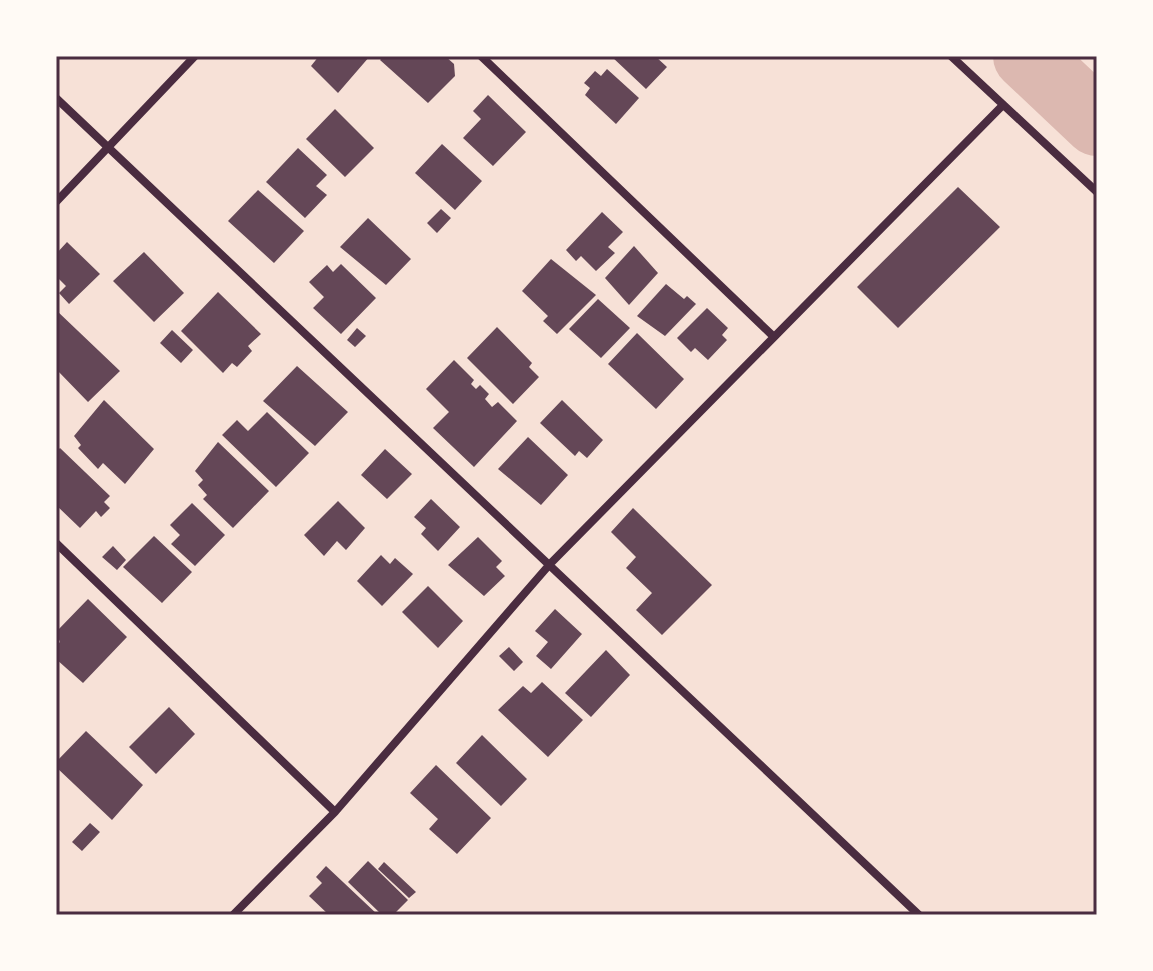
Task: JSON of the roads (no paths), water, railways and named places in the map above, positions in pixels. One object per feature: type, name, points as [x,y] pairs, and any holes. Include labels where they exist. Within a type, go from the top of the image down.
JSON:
[{"type":"street","points":[[56,202],[195,56]]},
{"type":"street","points":[[481,56],[774,337]]},
{"type":"street","points":[[951,56],[1097,192]]},
{"type":"street","points":[[56,98],[919,915]]},
{"type":"street","points":[[233,915],[335,812],[550,564],[1003,105]]},
{"type":"street","points":[[56,543],[335,812]]},
{"type":"waterway","points":[[1027,56],[1097,122]]}]
